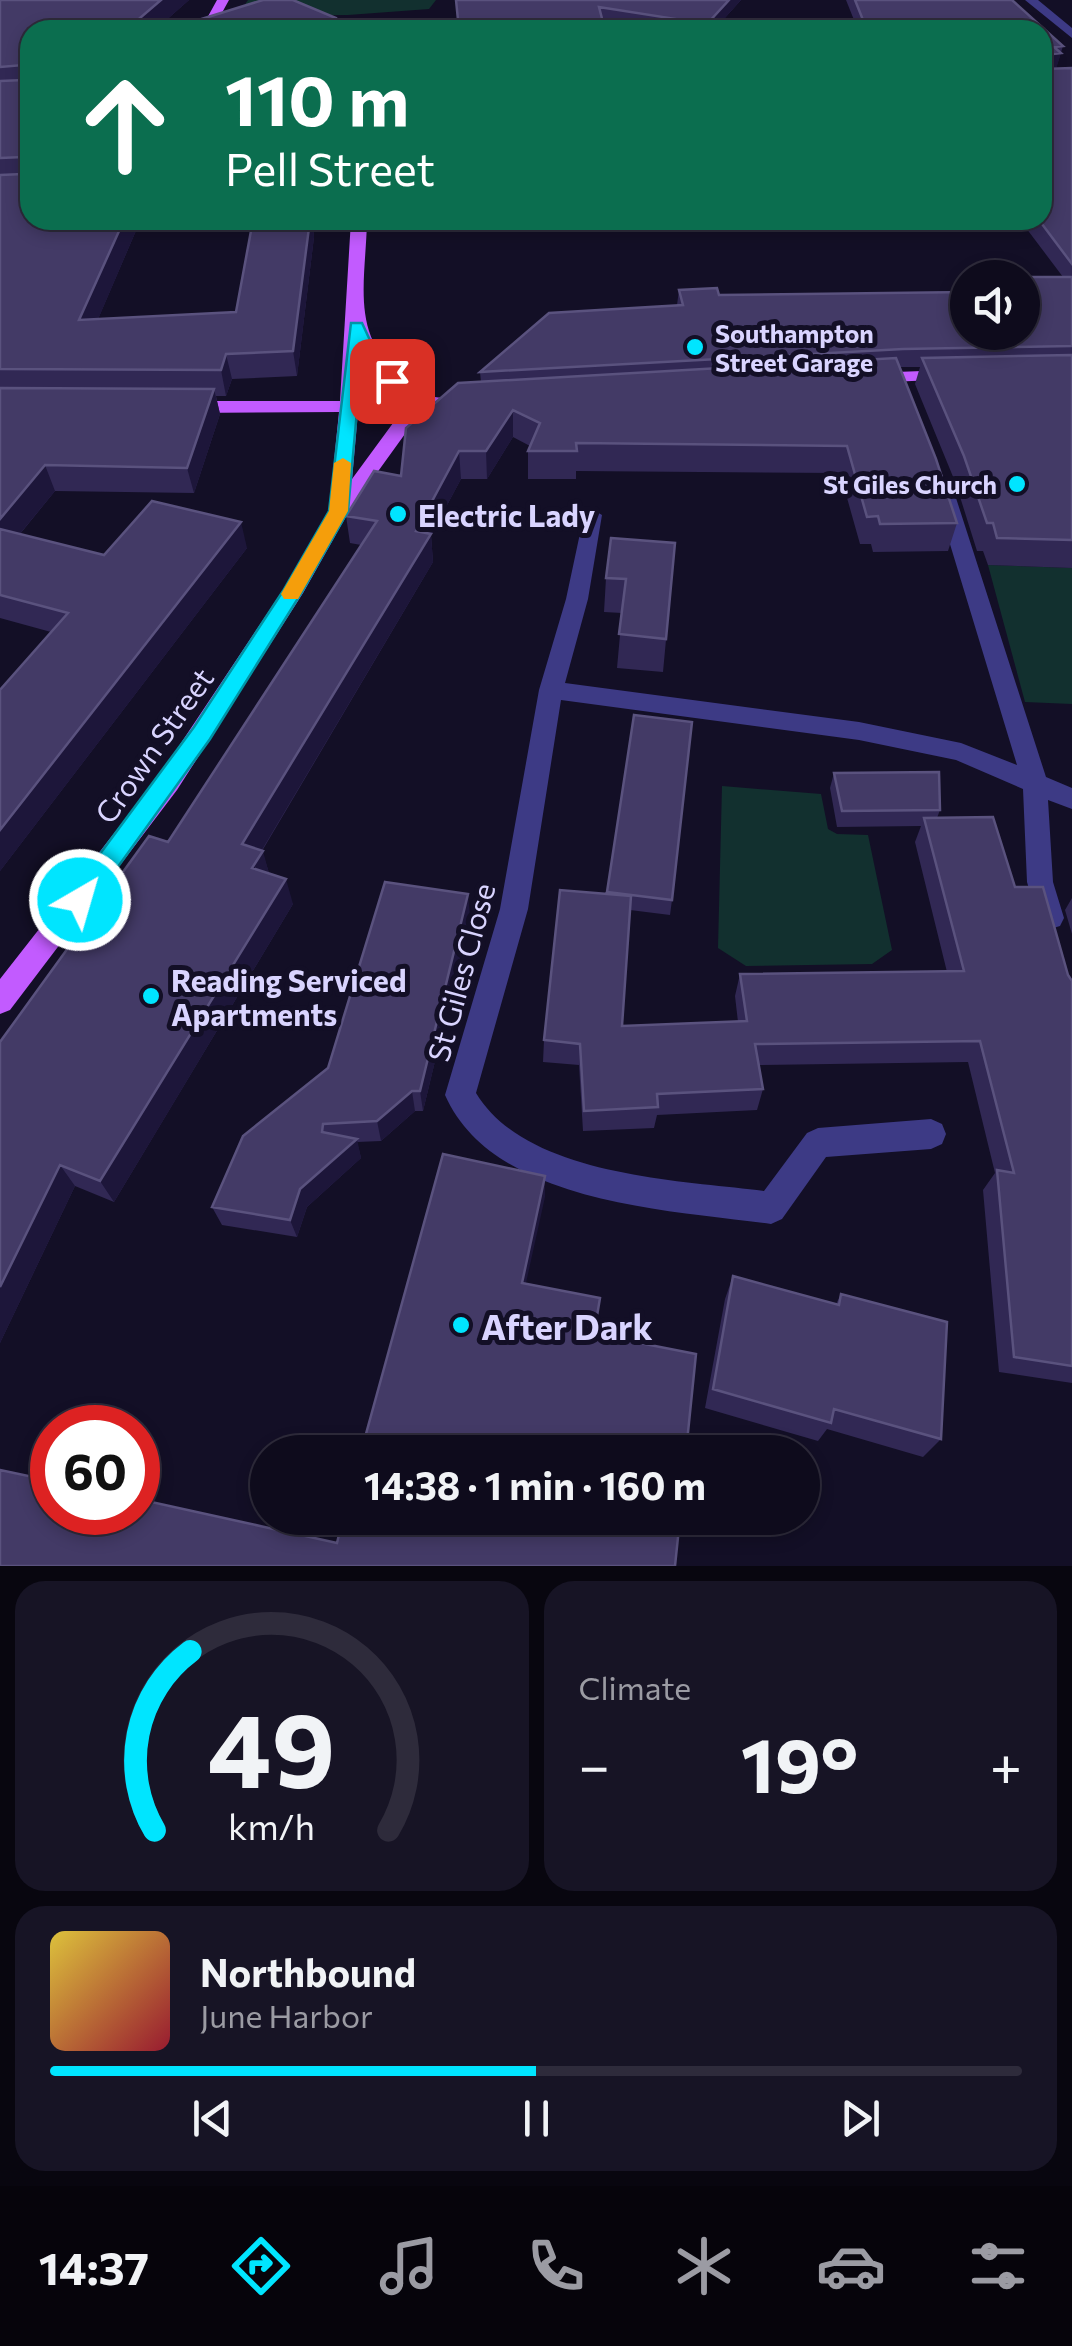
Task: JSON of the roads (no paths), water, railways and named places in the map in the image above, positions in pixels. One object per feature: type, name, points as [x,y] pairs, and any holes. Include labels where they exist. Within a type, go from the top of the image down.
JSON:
[{"type":"main road","name":"Crown Street","points":[[338,511],[356,326],[358,230]]},
{"type":"main road","points":[[356,326],[368,353],[392,381],[429,402]]},
{"type":"main road","points":[[845,380],[978,374]]},
{"type":"main road","points":[[163,406],[348,406],[487,400]]},
{"type":"main road","name":"Crown Street","points":[[2,996],[168,783],[292,592],[338,511],[403,423],[429,402]]},
{"type":"street","points":[[1031,0],[1072,34]]},
{"type":"street","points":[[899,376],[906,399]]},
{"type":"street","points":[[942,485],[1035,783],[1040,882],[1056,939]]},
{"type":"street","name":"St Giles Close","points":[[592,515],[576,599],[551,690],[514,909],[460,1095],[481,1127],[537,1162],[610,1185],[771,1208],[818,1143],[931,1134]]},
{"type":"street","points":[[551,690],[860,732],[961,752],[1072,799]]},
{"type":"place","name":"Southampton Street Garage","points":[[695,347]]},
{"type":"place","name":"St Giles Church","points":[[1017,484]]},
{"type":"place","name":"Electric Lady","points":[[398,514]]},
{"type":"place","name":"Reading Serviced Apartments","points":[[151,996]]},
{"type":"place","name":"After Dark","points":[[461,1325]]}]
